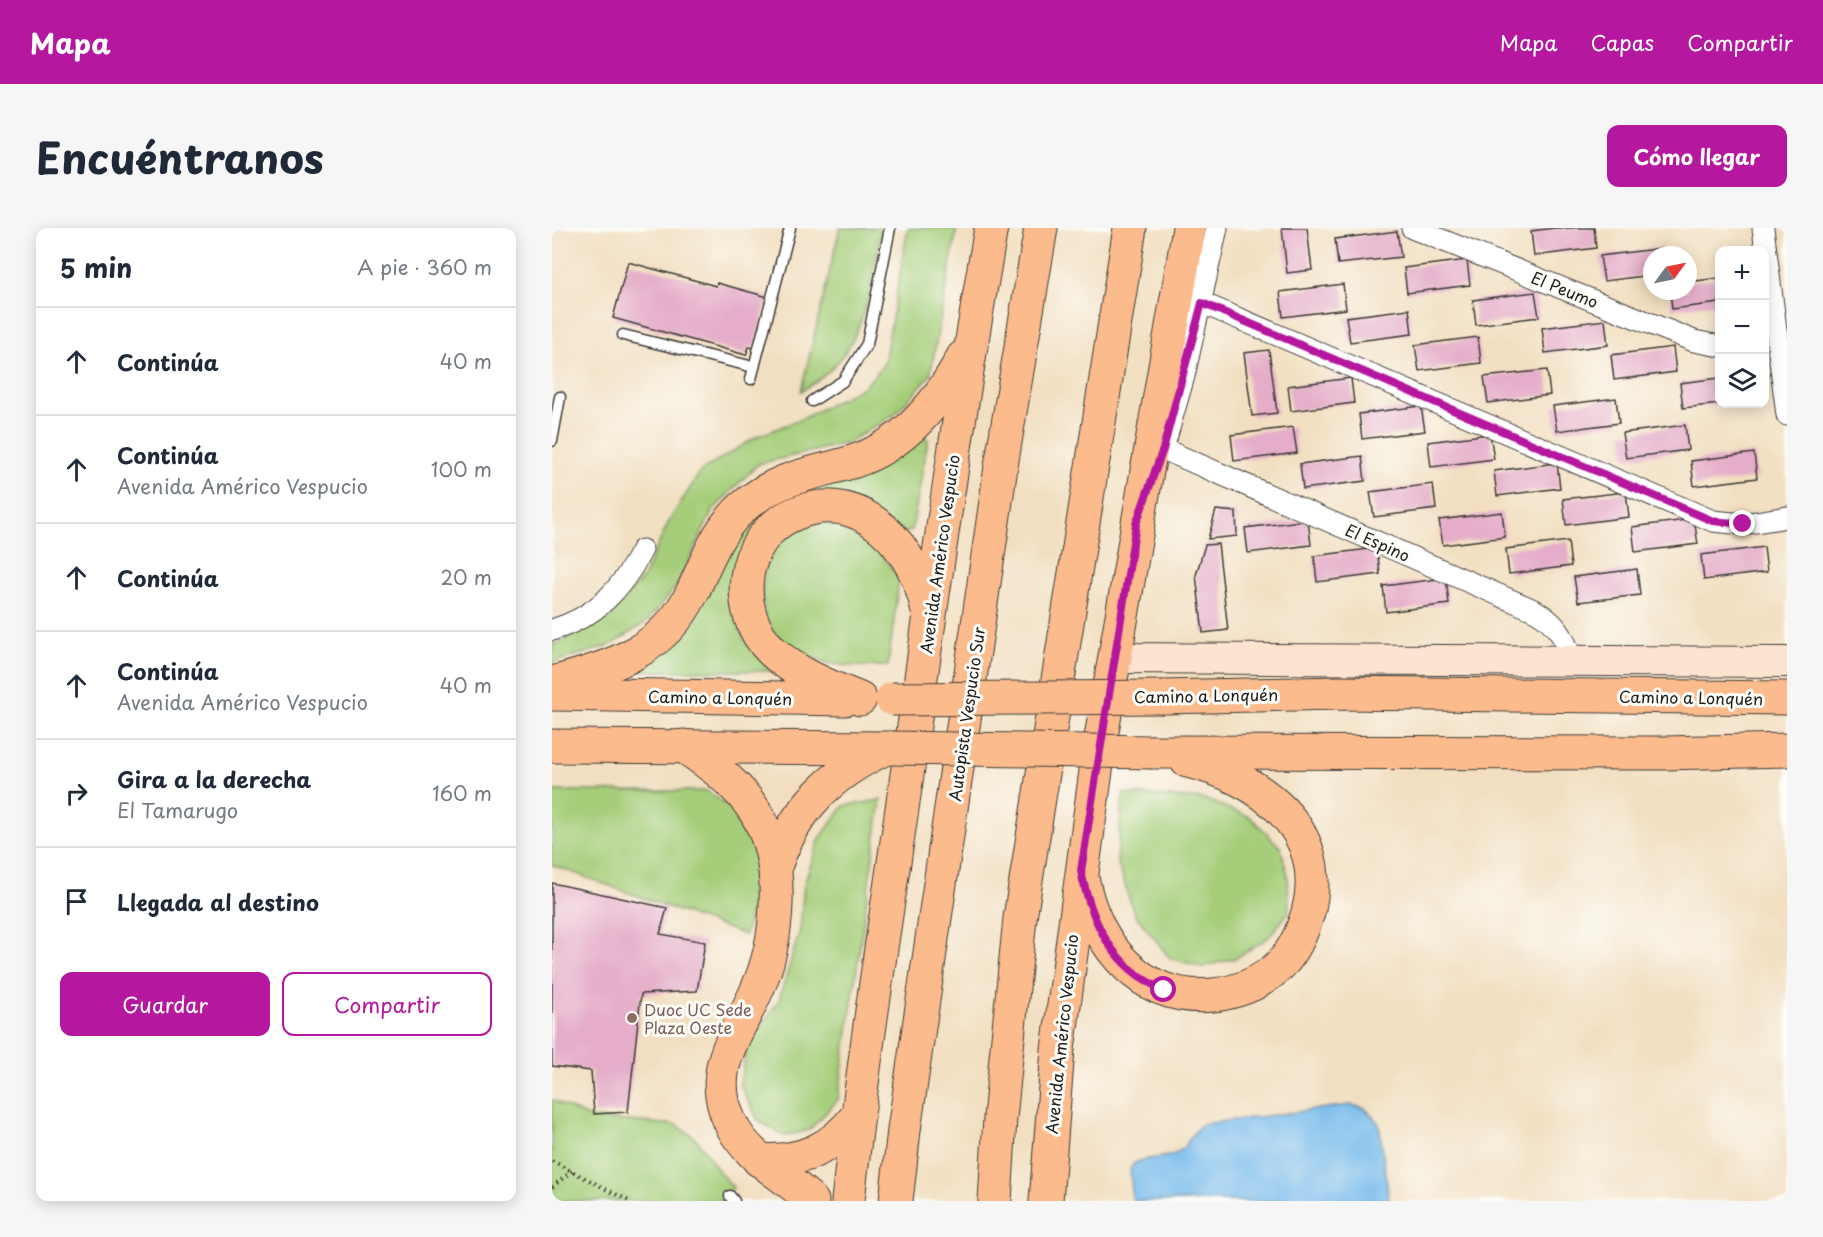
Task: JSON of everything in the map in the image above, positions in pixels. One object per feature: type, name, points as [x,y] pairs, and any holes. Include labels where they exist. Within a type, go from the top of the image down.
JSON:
[{"type":"main road","name":"Avenida Américo Vespucio","points":[[848,1201],[857,1116],[929,619],[971,342],[991,228]]},
{"type":"main road","name":"Autopista Vespucio Sur","points":[[896,1201],[903,1130],[1002,460],[1041,228]]},
{"type":"main road","points":[[995,1201],[1006,1040],[1023,896],[1130,228]]},
{"type":"main road","name":"Avenida Américo Vespucio","points":[[1046,1201],[1058,1049],[1081,871],[1136,524],[1189,228]]},
{"type":"main road","points":[[552,683],[624,661],[655,641],[683,610],[711,547],[732,517],[746,504],[780,482],[869,456],[902,436],[938,397],[971,342]]},
{"type":"main road","points":[[1136,524],[1163,449]]},
{"type":"main road","points":[[876,699],[790,666],[772,651],[753,625],[744,595],[745,581],[757,548],[767,533],[794,514],[809,509],[836,508],[864,515],[891,534],[912,564],[926,600],[929,619]]},
{"type":"main road","name":"Camino a Lonquén","points":[[552,694],[876,699],[1340,693],[1787,698]]},
{"type":"main road","points":[[552,746],[889,748],[1156,753],[1665,753],[1787,750]]},
{"type":"main road","points":[[683,746],[723,773],[738,788],[762,823],[776,864],[774,925],[766,969],[729,1044],[722,1075],[722,1092],[730,1123],[747,1149],[812,1201]]},
{"type":"main road","points":[[776,864],[791,828],[814,796],[852,766],[889,748]]},
{"type":"main road","points":[[1081,871],[1094,919],[1114,953],[1136,976],[1164,990],[1205,996],[1242,990],[1270,974],[1295,945],[1304,925],[1312,884],[1305,845],[1286,814],[1247,783],[1206,765],[1156,753]]},
{"type":"main road","points":[[759,1160],[792,1160],[823,1149],[836,1140],[857,1116]]},
{"type":"street","points":[[1163,449],[1202,303],[1217,228]]},
{"type":"street","name":"El Peumo","points":[[1412,228],[1694,341],[1715,345]]},
{"type":"street","points":[[1763,228],[1779,290],[1771,341],[1787,415]]},
{"type":"street","points":[[1202,303],[1713,521],[1743,524],[1787,517]]},
{"type":"street","name":"El Espino","points":[[1163,449],[1536,611],[1546,617],[1562,635],[1571,660]]},
{"type":"street","points":[[552,630],[577,621],[606,602],[626,579],[642,550]]},
{"type":"street","points":[[1115,658],[1787,662]]},
{"type":"lane","points":[[751,379],[790,228]]},
{"type":"lane","points":[[812,401],[843,381],[867,344],[890,228]]},
{"type":"lane","points":[[623,335],[754,367]]},
{"type":"lane","points":[[552,441],[560,397]]},
{"type":"path","points":[[552,1161],[629,1201]]},
{"type":"path","points":[[552,1188],[572,1171]]},
{"type":"green space","points":[[840,228],[882,228],[868,299],[852,341],[840,360],[823,376],[801,391]]},
{"type":"green space","points":[[908,228],[957,228],[930,376],[894,415],[847,443],[758,464],[713,510],[677,585],[648,621],[611,645],[552,663],[552,644],[558,644],[610,614],[643,578],[669,521],[701,471],[756,437],[804,418],[865,386],[884,364]]},
{"type":"green space","points":[[924,434],[928,440],[912,530],[906,533],[839,495],[732,576],[732,606],[739,628],[751,648],[770,671],[631,671],[752,510]]},
{"type":"green space","points":[[812,523],[847,525],[873,541],[899,579],[888,666],[850,666],[814,659],[791,648],[781,640],[767,621],[762,599],[765,575],[772,550],[777,542],[786,535]]},
{"type":"green space","points":[[552,791],[707,791],[729,807],[749,832],[759,857],[755,898],[745,935],[552,865]]},
{"type":"green space","points":[[1123,794],[1204,799],[1250,817],[1281,848],[1288,878],[1289,912],[1268,938],[1236,958],[1202,967],[1170,958],[1134,913],[1117,861]]},
{"type":"green space","points":[[881,800],[838,1100],[809,1130],[784,1136],[758,1120],[740,1085],[746,1050],[779,1000],[800,930],[804,884],[820,838],[844,806]]},
{"type":"green space","points":[[552,1100],[590,1118],[678,1125],[697,1140],[733,1187],[726,1201],[552,1201]]},
{"type":"water","points":[[1350,1105],[1365,1108],[1379,1124],[1389,1201],[1133,1201],[1130,1170],[1133,1164],[1169,1156],[1179,1151],[1203,1124]]},
{"type":"building","points":[[1282,228],[1307,228],[1312,270],[1287,273]]},
{"type":"building","points":[[1555,228],[1594,228],[1596,248],[1534,256],[1531,231]]},
{"type":"building","points":[[1397,231],[1401,257],[1338,264],[1335,239]]},
{"type":"building","points":[[1643,251],[1643,276],[1604,281],[1600,256]]},
{"type":"building","points":[[1467,260],[1470,285],[1407,293],[1404,268]]},
{"type":"building","points":[[628,262],[716,286],[717,283],[768,297],[754,348],[749,347],[746,355],[613,318]]},
{"type":"building","points":[[1715,279],[1715,304],[1672,309],[1671,300],[1697,300],[1697,281]]},
{"type":"building","points":[[1343,284],[1346,309],[1283,317],[1280,292]]},
{"type":"building","points":[[1535,292],[1539,317],[1476,325],[1473,300]]},
{"type":"building","points":[[1409,309],[1412,334],[1350,342],[1346,317]]},
{"type":"building","points":[[1605,320],[1608,345],[1545,353],[1542,328]]},
{"type":"building","points":[[1478,337],[1481,363],[1419,371],[1415,345]]},
{"type":"building","points":[[1673,347],[1676,372],[1614,380],[1611,355]]},
{"type":"building","points":[[1269,350],[1277,413],[1252,416],[1244,353]]},
{"type":"building","points":[[1547,370],[1550,395],[1488,403],[1484,377]]},
{"type":"building","points":[[1351,378],[1354,403],[1291,411],[1288,386]]},
{"type":"building","points":[[1715,379],[1715,404],[1683,408],[1680,383]]},
{"type":"building","points":[[1616,398],[1619,423],[1557,431],[1553,406]]},
{"type":"building","points":[[1421,406],[1425,431],[1362,439],[1359,414]]},
{"type":"building","points":[[1685,425],[1688,450],[1626,458],[1622,433]]},
{"type":"building","points":[[1293,427],[1297,453],[1234,461],[1231,435]]},
{"type":"building","points":[[1490,434],[1494,459],[1431,467],[1428,442]]},
{"type":"building","points":[[1754,453],[1757,478],[1694,486],[1691,461]]},
{"type":"building","points":[[1362,456],[1365,481],[1303,489],[1300,464]]},
{"type":"building","points":[[1557,463],[1560,488],[1497,496],[1494,471]]},
{"type":"building","points":[[1433,484],[1436,509],[1374,517],[1370,492]]},
{"type":"building","points":[[1626,492],[1629,517],[1566,525],[1563,499]]},
{"type":"building","points":[[1216,510],[1236,512],[1237,536],[1208,539]]},
{"type":"building","points":[[1502,512],[1505,537],[1443,545],[1439,520]]},
{"type":"building","points":[[1694,519],[1698,544],[1635,552],[1632,527]]},
{"type":"building","points":[[1308,520],[1311,545],[1248,553],[1245,528]]},
{"type":"building","points":[[1568,541],[1571,566],[1509,574],[1506,549]]},
{"type":"building","points":[[1218,544],[1228,630],[1203,633],[1196,575],[1205,545]]},
{"type":"building","points":[[1764,547],[1767,572],[1704,580],[1701,555]]},
{"type":"building","points":[[1377,548],[1380,574],[1317,582],[1314,556]]},
{"type":"building","points":[[1637,569],[1640,595],[1578,602],[1574,577]]},
{"type":"building","points":[[1446,578],[1449,604],[1386,612],[1383,586]]},
{"type":"building","points":[[552,883],[667,908],[660,934],[705,942],[697,991],[641,994],[628,1112],[594,1114],[591,1071],[552,1066]]},
{"type":"place","name":"Duoc UC Sede Plaza Oeste","points":[[632,1018]]},
{"type":"route","points":[[1164,990],[1136,976],[1114,953],[1094,919],[1081,871],[1136,524],[1163,449],[1202,303],[1713,521],[1728,525],[1743,524]]}]
